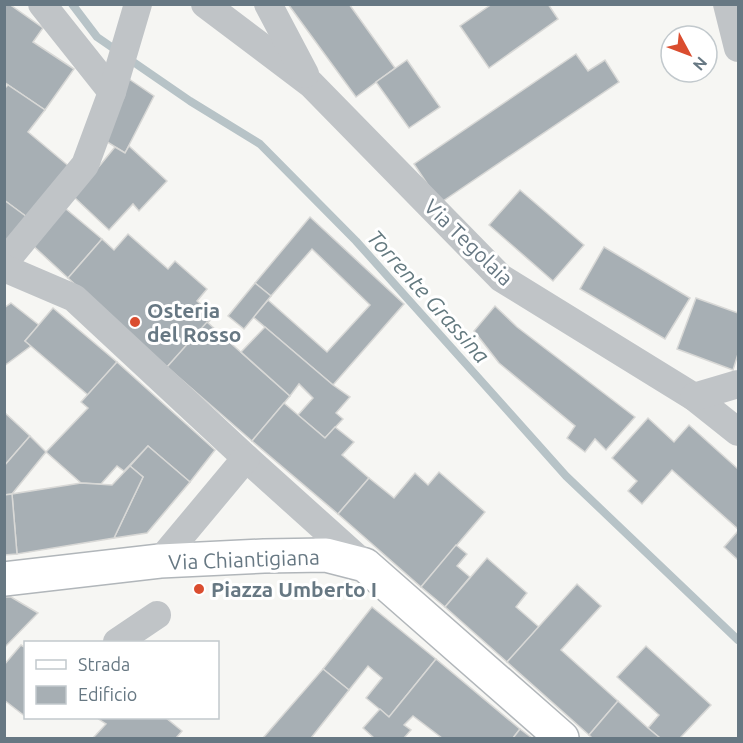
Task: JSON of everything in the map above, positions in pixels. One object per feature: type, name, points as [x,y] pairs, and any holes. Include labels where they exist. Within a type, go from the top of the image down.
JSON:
[{"type":"main road","name":"Via Chiantigiana","points":[[4,579],[160,561],[326,555],[365,566],[562,738]]},
{"type":"street","points":[[42,4],[116,80]]},
{"type":"street","name":"Via Tegolaia","points":[[205,4],[311,84],[501,278],[694,396],[738,432]]},
{"type":"street","name":"Via Tegolaia","points":[[268,4],[311,84]]},
{"type":"street","points":[[727,4],[738,48]]},
{"type":"street","points":[[138,6],[116,80],[85,165],[4,265],[74,298],[365,566]]},
{"type":"street","points":[[694,396],[738,384]]},
{"type":"street","points":[[160,561],[246,458]]},
{"type":"street","points":[[118,641],[157,615]]},
{"type":"building","points":[[4,4],[9,4],[43,28],[33,42],[74,69],[45,110],[4,82]]},
{"type":"building","points":[[288,4],[349,4],[395,68],[356,97]]},
{"type":"building","points":[[492,4],[548,4],[558,19],[489,68],[460,26]]},
{"type":"building","points":[[576,54],[588,71],[605,60],[619,82],[440,203],[414,164]]},
{"type":"building","points":[[407,60],[440,107],[409,128],[376,82]]},
{"type":"building","points":[[126,77],[154,96],[125,153],[104,140]]},
{"type":"building","points":[[8,85],[45,110],[28,132],[71,168],[31,220],[4,200],[4,89]]},
{"type":"building","points":[[129,146],[167,181],[139,211],[133,204],[109,230],[74,197],[115,147],[125,153]]},
{"type":"building","points":[[520,190],[584,245],[553,281],[489,225]]},
{"type":"building","points":[[4,200],[31,220],[4,249]]},
{"type":"building","points":[[60,204],[102,239],[68,278],[28,241]]},
{"type":"building","points":[[310,217],[404,304],[333,385],[253,317],[268,300],[327,352],[370,305],[312,249],[271,296],[255,283]]},
{"type":"building","points":[[128,234],[168,269],[175,261],[207,289],[197,301],[214,316],[167,367],[68,278],[102,239],[114,250]]},
{"type":"building","points":[[604,247],[690,298],[665,339],[580,289]]},
{"type":"building","points":[[255,283],[271,296],[244,329],[228,316]]},
{"type":"building","points":[[696,298],[738,313],[738,354],[733,370],[677,349]]},
{"type":"building","points":[[11,303],[39,325],[25,341],[31,346],[4,366],[4,308]]},
{"type":"building","points":[[495,306],[517,327],[635,417],[606,450],[595,439],[585,452],[567,438],[575,426],[499,363],[474,331]]},
{"type":"building","points":[[53,308],[117,362],[88,395],[25,341]]},
{"type":"building","points":[[207,322],[290,396],[252,441],[167,367]]},
{"type":"building","points":[[265,327],[350,397],[336,413],[343,419],[325,438],[298,415],[313,398],[299,384],[290,396],[241,352]]},
{"type":"building","points":[[117,362],[215,450],[190,482],[148,446],[124,471],[117,466],[101,484],[81,483],[46,452],[88,408],[81,402]]},
{"type":"building","points":[[284,403],[325,438],[335,427],[354,442],[342,455],[369,478],[338,514],[252,441]]},
{"type":"building","points":[[4,412],[30,436],[4,466]]},
{"type":"building","points":[[648,418],[674,442],[689,425],[738,469],[738,529],[672,470],[642,504],[628,491],[637,481],[612,458]]},
{"type":"building","points":[[30,436],[46,452],[12,494],[4,495],[4,466]]},
{"type":"building","points":[[148,446],[190,482],[147,533],[114,538],[143,477],[130,466]]},
{"type":"building","points":[[130,466],[143,477],[114,538],[17,554],[12,494],[81,483],[112,485]]},
{"type":"building","points":[[439,472],[485,512],[421,587],[338,514],[369,478],[394,498],[415,473],[428,485]]},
{"type":"building","points":[[12,494],[17,554],[4,555],[4,495]]},
{"type":"building","points":[[738,531],[738,560],[724,547]]},
{"type":"building","points":[[456,545],[467,554],[457,566],[470,577],[445,607],[421,587]]},
{"type":"building","points":[[487,558],[527,593],[516,607],[539,627],[507,662],[445,607]]},
{"type":"building","points":[[577,584],[601,606],[561,650],[618,701],[589,735],[507,662]]},
{"type":"building","points":[[4,597],[11,597],[38,613],[4,648]]},
{"type":"building","points":[[372,607],[436,659],[389,717],[366,698],[382,678],[368,666],[349,690],[323,669]]},
{"type":"building","points":[[21,645],[24,647],[24,715],[4,700],[4,665]]},
{"type":"building","points":[[646,646],[711,705],[680,738],[660,738],[648,728],[659,715],[617,677]]},
{"type":"building","points":[[436,659],[520,729],[513,738],[442,738],[413,716],[404,725],[411,730],[404,738],[374,738],[363,728],[380,709],[389,717]]},
{"type":"building","points":[[323,669],[349,690],[311,738],[263,738]]},
{"type":"building","points":[[618,701],[660,738],[592,738],[589,735]]},
{"type":"building","points":[[98,719],[167,719],[182,731],[176,738],[93,738],[106,724]]},
{"type":"building","points":[[520,729],[532,738],[513,738]]},
{"type":"waterway","name":"Torrente Grassina","points":[[72,4],[97,37],[190,101],[260,144],[356,241],[566,476],[738,640]]},
{"type":"place","name":"Osteria del Rosso","points":[[135,322]]},
{"type":"place","name":"Piazza Umberto I","points":[[199,589]]}]
